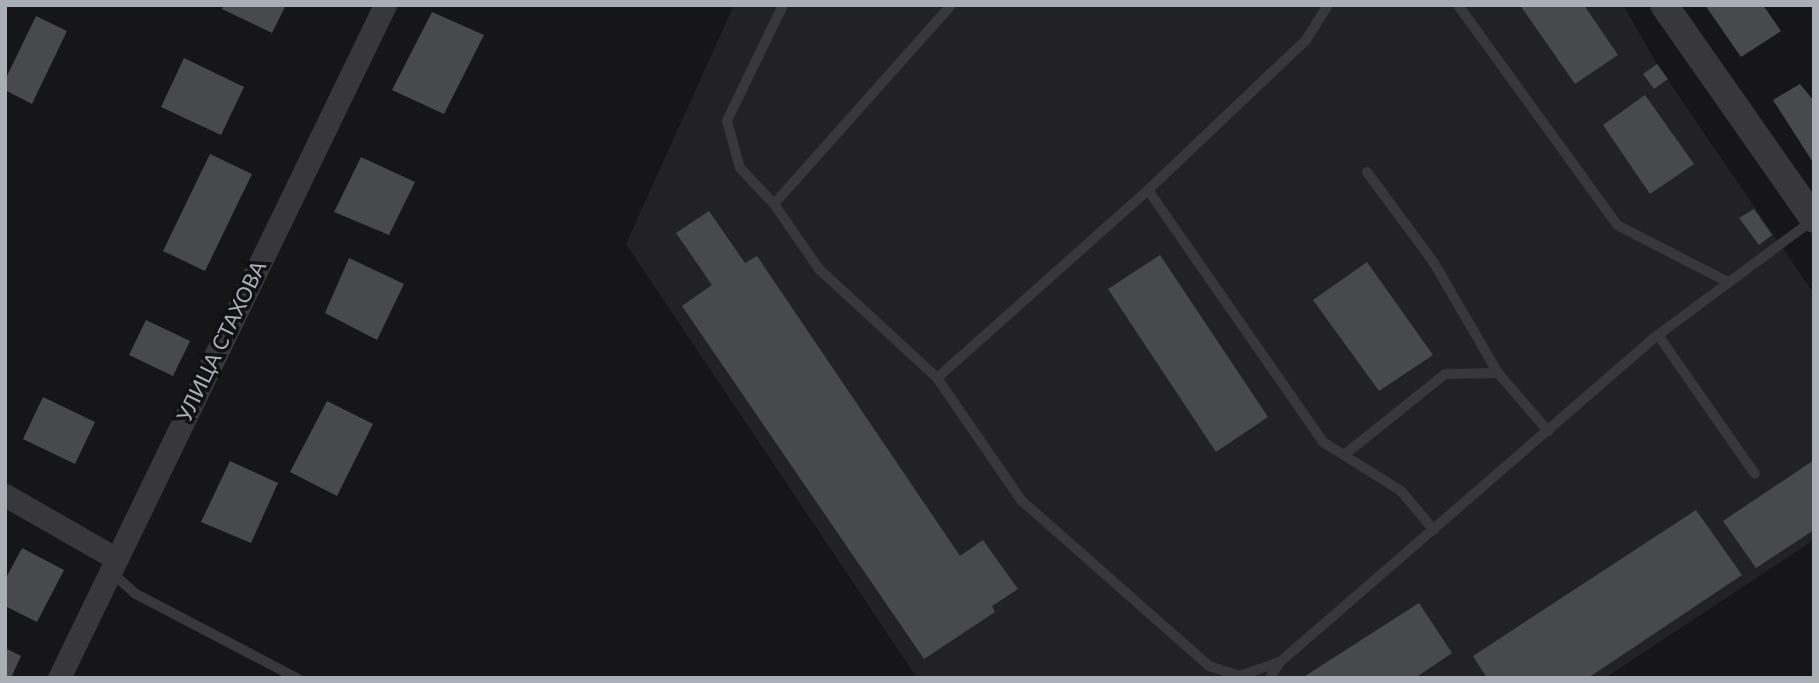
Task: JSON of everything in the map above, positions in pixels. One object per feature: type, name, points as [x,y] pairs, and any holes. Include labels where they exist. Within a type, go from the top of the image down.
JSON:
[{"type":"street","name":"УЛИЦА СТАХОВА","points":[[59,678],[385,5]]},
{"type":"street","points":[[1664,5],[1814,220]]},
{"type":"street","points":[[5,495],[112,564]]},
{"type":"lane","points":[[783,5],[727,121],[740,168],[774,204],[819,268],[937,378],[1022,502],[1209,666],[1239,676],[1280,662]]},
{"type":"lane","points":[[774,204],[951,5]]},
{"type":"lane","points":[[937,378],[1148,190],[1306,40],[1328,5]]},
{"type":"lane","points":[[1458,5],[1617,225],[1728,282]]},
{"type":"lane","points":[[1367,172],[1434,263],[1498,373],[1548,431]]},
{"type":"lane","points":[[1148,190],[1323,442],[1401,491],[1434,530]]},
{"type":"lane","points":[[1270,678],[1280,662],[1658,335],[1814,220]]},
{"type":"lane","points":[[1658,335],[1755,474]]},
{"type":"lane","points":[[1345,455],[1445,374],[1498,373]]},
{"type":"lane","points":[[112,564],[136,594],[297,678]]},
{"type":"shaded area","points":[[734,5],[1623,5],[1657,64],[1814,294],[1814,540],[1605,678],[917,678],[626,244]]},
{"type":"building","points":[[224,5],[286,5],[272,33],[222,9]]},
{"type":"building","points":[[1520,5],[1584,5],[1618,55],[1575,84]]},
{"type":"building","points":[[1705,5],[1763,5],[1781,31],[1741,57]]},
{"type":"building","points":[[432,12],[484,35],[444,114],[392,90]]},
{"type":"building","points":[[36,16],[67,31],[32,104],[5,90],[5,80]]},
{"type":"building","points":[[184,58],[244,87],[221,135],[161,107]]},
{"type":"building","points":[[1657,64],[1668,79],[1654,89],[1643,74]]},
{"type":"building","points":[[1800,84],[1814,101],[1814,164],[1773,100]]},
{"type":"building","points":[[1645,95],[1694,164],[1650,194],[1603,125]]},
{"type":"building","points":[[210,154],[252,174],[205,271],[163,251]]},
{"type":"building","points":[[361,157],[415,182],[389,235],[334,212]]},
{"type":"building","points":[[1754,209],[1772,235],[1759,245],[1739,218]]},
{"type":"building","points":[[709,211],[745,263],[757,256],[960,556],[983,540],[1018,589],[992,606],[995,612],[924,659],[682,306],[712,285],[676,233]]},
{"type":"building","points":[[1160,255],[1268,417],[1216,452],[1108,289]]},
{"type":"building","points":[[349,258],[404,284],[377,340],[325,313]]},
{"type":"building","points":[[1367,262],[1433,355],[1379,391],[1313,300]]},
{"type":"building","points":[[146,320],[190,341],[173,376],[129,355]]},
{"type":"building","points":[[43,397],[95,422],[75,464],[23,439]]},
{"type":"building","points":[[327,401],[373,424],[337,496],[290,472]]},
{"type":"building","points":[[1814,460],[1814,530],[1756,568],[1723,521]]},
{"type":"building","points":[[230,461],[278,483],[251,543],[201,522]]},
{"type":"building","points":[[1696,510],[1742,575],[1588,678],[1487,678],[1473,656]]},
{"type":"building","points":[[22,548],[64,570],[37,622],[5,606],[5,580]]},
{"type":"building","points":[[1419,603],[1452,653],[1415,678],[1302,678]]},
{"type":"building","points":[[5,648],[21,656],[11,678],[5,678]]}]
